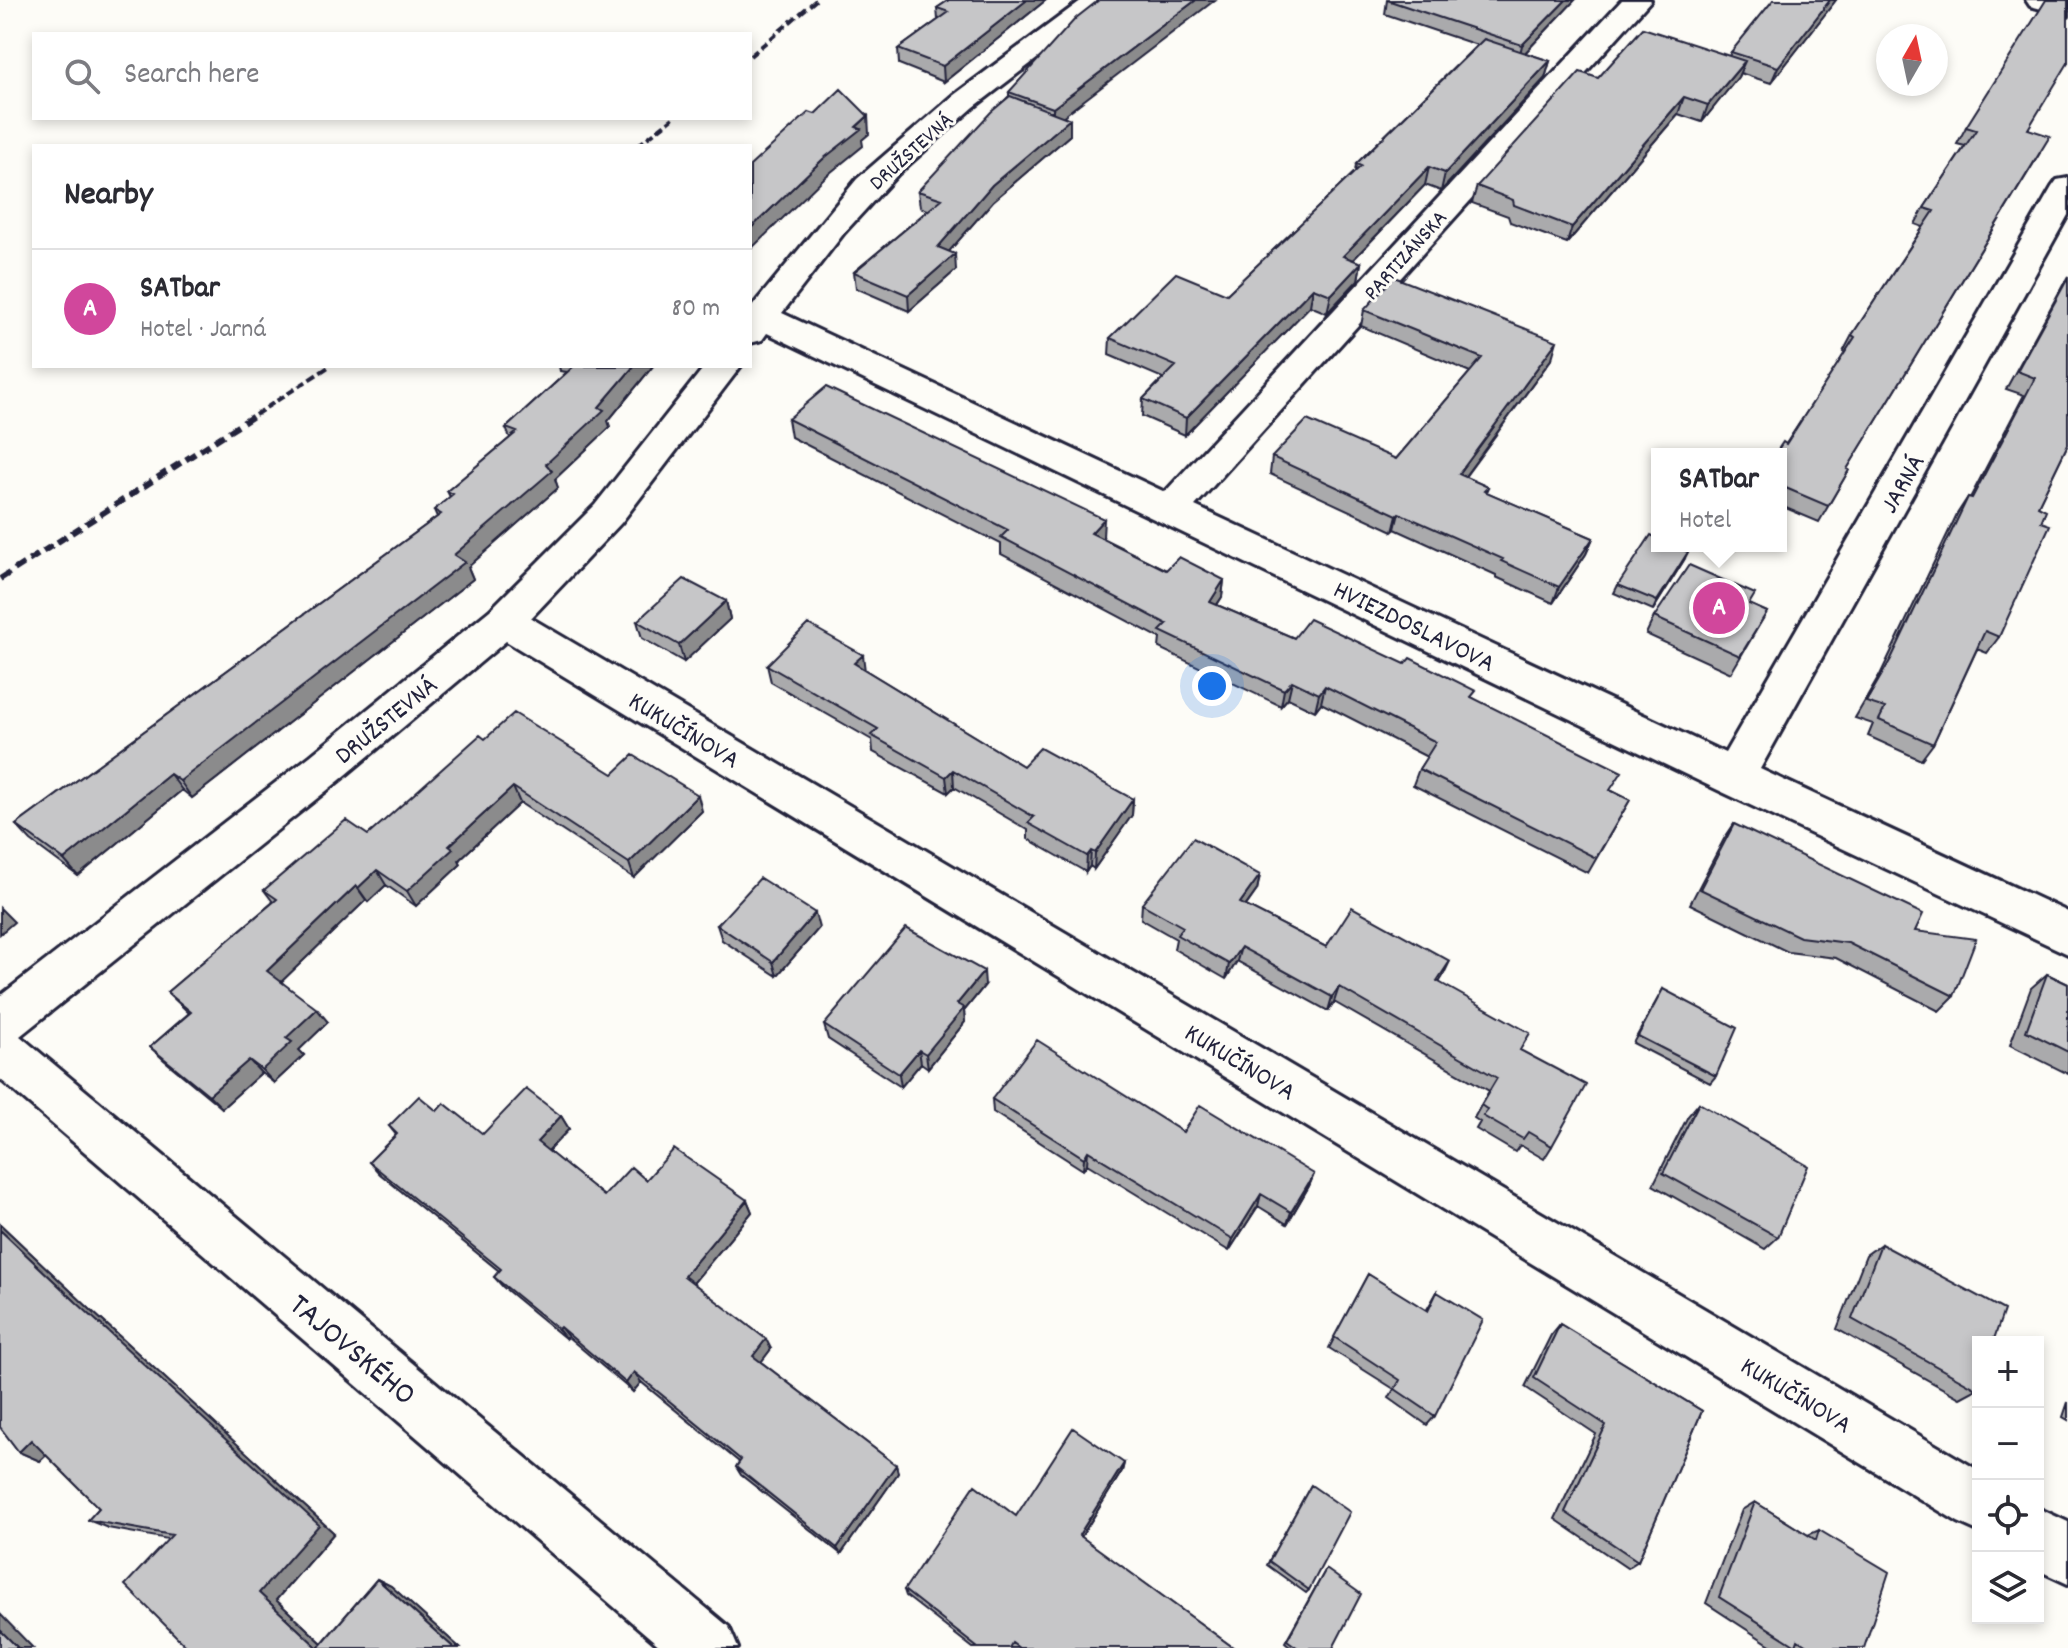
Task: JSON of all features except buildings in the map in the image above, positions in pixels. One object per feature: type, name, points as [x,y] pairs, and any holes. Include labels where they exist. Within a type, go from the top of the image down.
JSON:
[{"type":"street","name":"DRUŽSTEVNÁ","points":[[756,324],[855,199],[890,164],[995,77],[1100,0]]},
{"type":"street","name":"PARTIZÁNSKA","points":[[1172,508],[1637,0]]},
{"type":"street","points":[[2040,0],[2068,8]]},
{"type":"street","name":"JARNÁ","points":[[1733,778],[2068,187]]},
{"type":"street","name":"HVIEZDOSLAVOVA","points":[[756,324],[1172,508],[1733,778],[2068,934]]},
{"type":"street","name":"DRUŽSTEVNÁ","points":[[0,1024],[325,768],[504,621],[608,514],[722,368]]},
{"type":"street","name":"KUKUČÍNOVA","points":[[504,621],[1972,1498]]},
{"type":"street","name":"TAJOVSKÉHO","points":[[0,1049],[708,1648]]},
{"type":"street","points":[[2044,1541],[2068,1555]]},
{"type":"railway","points":[[752,54],[816,0]]},
{"type":"railway","points":[[640,144],[670,120]]},
{"type":"railway","points":[[255,415],[327,368]]},
{"type":"railway","points":[[0,579],[258,413]]},
{"type":"place","name":"SATbar","points":[[1719,608]]}]
